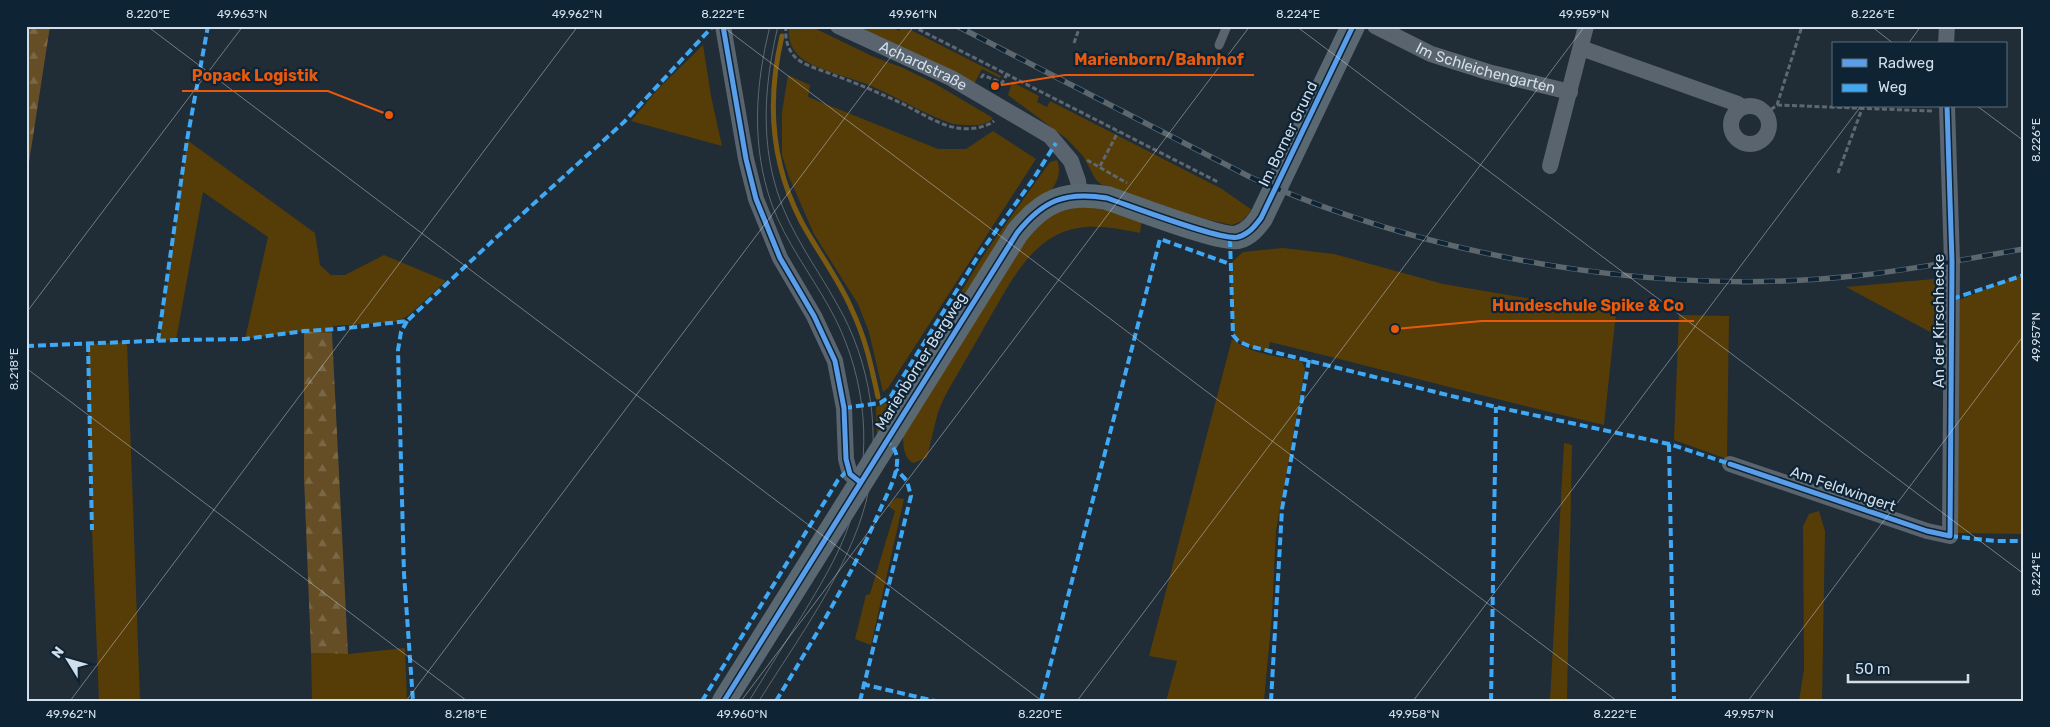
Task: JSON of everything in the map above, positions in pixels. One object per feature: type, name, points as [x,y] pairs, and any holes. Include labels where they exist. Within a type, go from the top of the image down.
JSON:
[{"type":"street","points":[[723,26],[746,159],[756,198],[780,258],[814,316],[835,361],[844,408],[846,459],[850,474],[860,482]]},
{"type":"street","name":"Achardstraße","points":[[838,26],[950,78],[1050,136],[1073,166],[1080,195]]},
{"type":"street","name":"Im Borner Grund","points":[[1230,238],[1239,237],[1252,229],[1262,218],[1353,26]]},
{"type":"street","name":"Im Schleichengarten","points":[[1375,26],[1431,54],[1488,72],[1570,92]]},
{"type":"street","points":[[1550,166],[1586,26]]},
{"type":"street","points":[[1946,42],[1947,26]]},
{"type":"street","points":[[1581,48],[1738,104],[1740,108]]},
{"type":"street","points":[[1751,106],[1771,110],[1768,120],[1768,132],[1760,142],[1746,144],[1740,142],[1732,132],[1732,118],[1740,108],[1751,106]]},
{"type":"street","name":"An der Kirschhecke","points":[[1948,109],[1952,262],[1950,536]]},
{"type":"street","name":"Marienborner Bergweg","points":[[724,701],[1017,233],[1028,219],[1049,203],[1080,195],[1107,198],[1230,238]]},
{"type":"street","name":"Am Feldwingert","points":[[1730,464],[1927,531],[1950,536]]},
{"type":"lane","points":[[1219,45],[1227,26]]},
{"type":"path","points":[[786,26],[788,48],[801,61],[890,98],[942,123],[957,128],[988,125],[1004,109]]},
{"type":"path","points":[[912,26],[1006,76],[1218,182]]},
{"type":"path","points":[[1074,43],[1080,26]]},
{"type":"path","points":[[1802,26],[1771,110],[1948,109]]},
{"type":"path","points":[[1838,173],[1862,109]]},
{"type":"path","points":[[1100,166],[1118,132]]},
{"type":"shaded area","points":[[789,26],[810,26],[874,57],[901,67],[934,83],[993,118],[980,125],[953,124],[869,85],[812,64],[798,55],[791,45]]},
{"type":"shaded area","points":[[857,26],[890,26],[899,31],[903,26],[1001,76],[1000,78],[982,69],[974,84]]},
{"type":"shaded area","points":[[703,45],[711,96],[722,146],[631,121],[658,89]]},
{"type":"shaded area","points":[[788,75],[810,85],[808,97],[938,149],[966,149],[993,131],[1036,159],[888,388],[883,392],[869,332],[858,304],[814,234],[789,177],[782,155],[782,112]]},
{"type":"shaded area","points":[[1012,82],[1039,96],[1037,102],[1047,107],[1050,101],[1222,189],[1252,210],[1242,221],[1232,225],[1164,210],[1108,190],[1096,180],[1083,156],[1067,139],[1008,95]]},
{"type":"shaded area","points":[[187,140],[315,233],[320,265],[331,275],[345,275],[384,255],[446,281],[409,315],[396,322],[333,326],[332,333],[304,331],[245,339],[268,237],[203,192],[176,340],[159,341]]},
{"type":"shaded area","points":[[1057,160],[1059,174],[1053,187],[877,442],[876,407],[894,399],[987,250],[1050,162]]},
{"type":"shaded area","points":[[1093,205],[1142,219],[1140,233],[1101,227],[1081,228],[1061,233],[1037,249],[1008,286],[945,396],[938,412],[927,457],[914,463],[910,461],[904,450],[903,433],[1018,243],[1047,215],[1071,206]]},
{"type":"shaded area","points":[[1283,248],[1334,254],[1443,284],[1616,313],[1604,425],[1270,342],[1268,351],[1244,344],[1233,335],[1230,264],[1243,252]]},
{"type":"shaded area","points":[[2024,275],[2024,534],[1957,533],[1957,301]]},
{"type":"shaded area","points":[[1945,278],[1947,341],[1846,287]]},
{"type":"shaded area","points":[[1679,315],[1729,316],[1727,459],[1674,440]]},
{"type":"shaded area","points":[[1232,339],[1257,352],[1302,361],[1305,369],[1276,531],[1272,614],[1264,701],[1166,701],[1177,661],[1149,656]]},
{"type":"shaded area","points":[[127,342],[140,701],[99,701],[92,530],[88,344]]},
{"type":"shaded area","points":[[1564,443],[1572,445],[1567,701],[1550,701]]},
{"type":"shaded area","points":[[896,498],[904,499],[871,645],[855,639],[866,595],[870,594],[895,511],[888,506]]},
{"type":"shaded area","points":[[1819,511],[1825,531],[1822,701],[1799,701],[1804,669],[1803,526],[1809,514]]},
{"type":"shaded area","points":[[405,648],[407,701],[312,701],[311,653],[348,654]]},
{"type":"green space","points":[[26,26],[50,26],[26,182]]},
{"type":"green space","points":[[304,331],[332,333],[348,654],[311,653],[304,477]]},
{"type":"waterway","points":[[782,36],[774,83],[774,107],[778,154],[783,176],[801,221],[841,287],[857,321],[868,353],[878,397]]},
{"type":"tram line","points":[[749,701],[811,601],[846,534],[860,480],[864,429],[857,379],[841,330],[784,232],[765,183],[758,138],[758,116],[761,71],[770,26]]},
{"type":"tram line","points":[[759,701],[820,604],[847,554],[866,502],[871,477],[873,451],[870,400],[858,350],[849,326],[789,221],[782,206],[772,170],[768,150],[766,108],[770,67],[778,26]]},
{"type":"railway","points":[[957,26],[1250,177],[1321,206],[1395,230],[1472,250],[1550,265],[1630,276],[1709,281],[1787,281],[1863,275],[1923,267],[2024,249]]},
{"type":"marked path","points":[[158,341],[187,140],[208,26]]},
{"type":"marked path","points":[[26,346],[245,339],[407,321],[624,122],[713,26]]},
{"type":"marked path","points":[[844,408],[880,403],[891,396],[980,253],[1032,181],[1056,143]]},
{"type":"marked path","points":[[1041,701],[1160,239],[1230,264]]},
{"type":"marked path","points":[[1230,239],[1233,335],[1238,341],[1249,346],[1496,407],[1669,444],[1730,464]]},
{"type":"marked path","points":[[1952,299],[2024,275]]},
{"type":"marked path","points":[[407,321],[401,332],[398,350],[404,574],[413,701]]},
{"type":"marked path","points":[[88,344],[92,530]]},
{"type":"marked path","points":[[1271,701],[1282,509],[1309,360]]},
{"type":"marked path","points":[[1491,701],[1496,407]]},
{"type":"marked path","points":[[776,701],[844,584],[869,535],[890,487],[895,475],[897,460],[896,453],[886,441]]},
{"type":"marked path","points":[[1669,444],[1674,701]]},
{"type":"marked path","points":[[860,701],[911,496],[907,481],[896,469]]},
{"type":"marked path","points":[[702,701],[838,480],[848,470]]},
{"type":"marked path","points":[[1950,536],[1995,541],[2024,541]]},
{"type":"marked path","points":[[862,684],[935,701]]},
{"type":"cycle path","points":[[723,26],[746,159],[756,199],[780,258],[814,316],[835,361],[844,408],[846,459],[850,474],[860,482]]},
{"type":"cycle path","points":[[724,701],[1017,233],[1027,222],[1036,213],[1056,200],[1067,197],[1092,196],[1107,198],[1215,234],[1238,237],[1249,232],[1261,218],[1353,26]]},
{"type":"cycle path","points":[[1730,464],[1927,531],[1950,536],[1952,262],[1947,108]]},
{"type":"place","name":"Marienborn/Bahnhof","points":[[995,86]]},
{"type":"place","name":"Popack Logistik","points":[[389,115]]},
{"type":"place","name":"Hundeschule Spike & Co","points":[[1395,329]]}]
